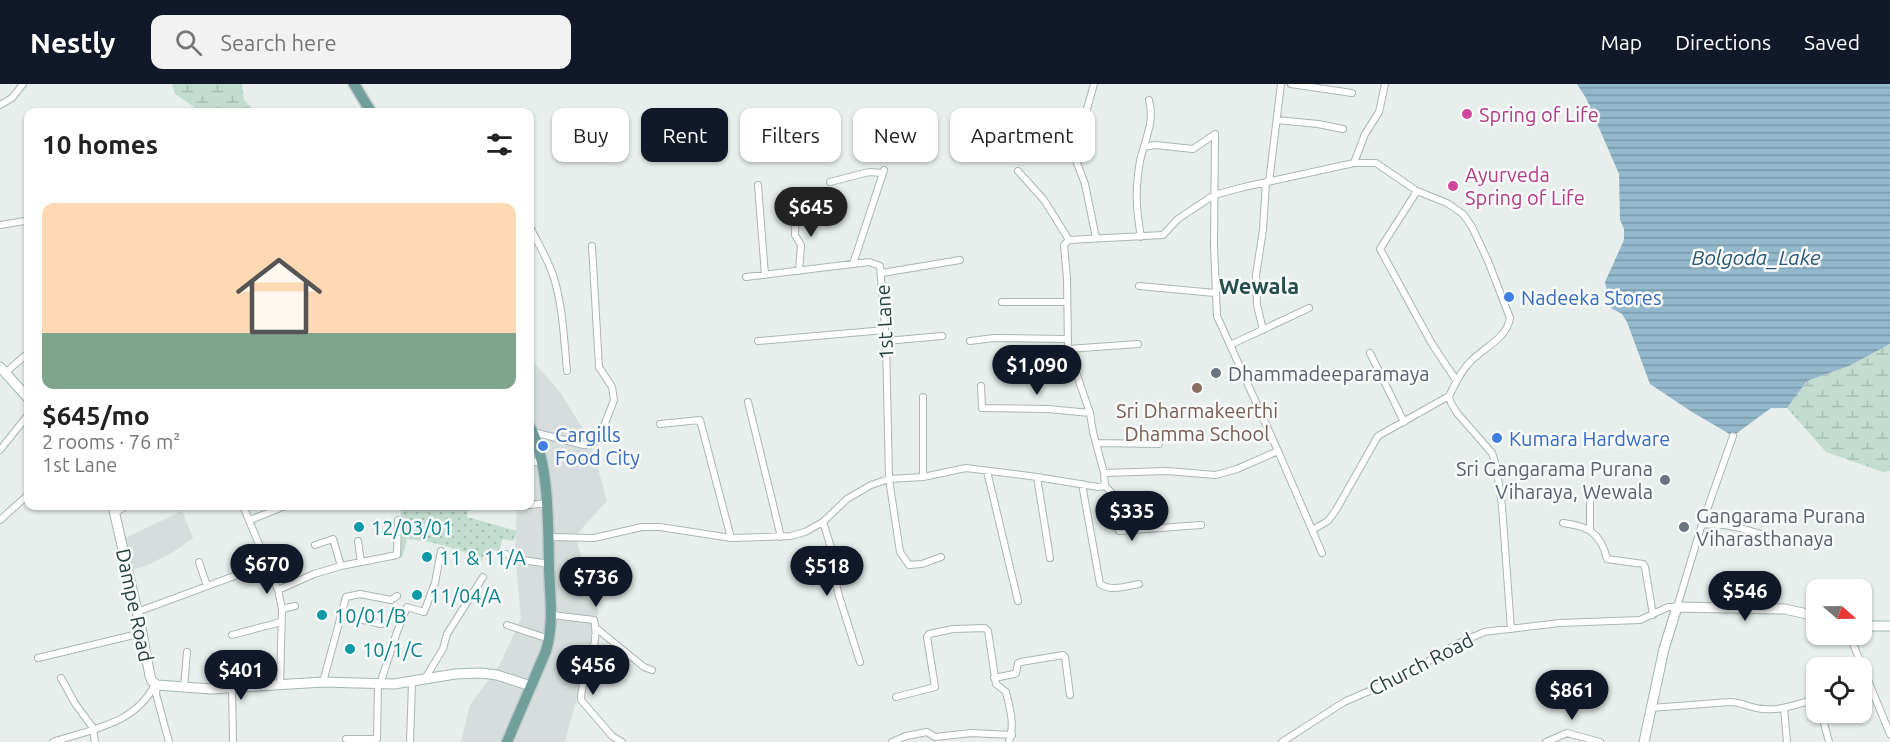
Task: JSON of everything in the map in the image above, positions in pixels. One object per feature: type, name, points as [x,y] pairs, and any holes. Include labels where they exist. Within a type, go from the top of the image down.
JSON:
[{"type":"main road","points":[[354,84],[369,108]]},
{"type":"main road","points":[[507,742],[549,639],[552,615],[547,503],[535,462]]},
{"type":"street","points":[[0,105],[12,98],[23,84]]},
{"type":"street","points":[[1086,108],[1094,84]]},
{"type":"street","points":[[1263,330],[1257,305],[1256,275],[1281,84]]},
{"type":"street","points":[[1291,84],[1352,93]]},
{"type":"street","points":[[1354,163],[1365,134],[1379,112],[1385,84]]},
{"type":"street","points":[[1141,237],[1135,204],[1140,160],[1152,116],[1149,100]]},
{"type":"street","points":[[1277,120],[1343,129]]},
{"type":"street","points":[[1144,147],[1155,145],[1193,149],[1215,134],[1217,316],[1314,529],[1322,553]]},
{"type":"street","points":[[1077,162],[1085,184],[1096,238]]},
{"type":"street","points":[[1201,525],[1119,531],[1111,492],[1105,486],[1090,413],[1066,339],[1064,245],[1069,240],[1163,235],[1178,219],[1214,195],[1354,163],[1376,163],[1417,191],[1455,207],[1463,214],[1488,261],[1510,318],[1509,324],[1504,332],[1472,359],[1456,380],[1449,396],[1378,436],[1336,510],[1328,521],[1314,529]]},
{"type":"street","points":[[830,182],[869,172],[884,171],[853,264]]},
{"type":"street","points":[[1018,171],[1044,200],[1069,240]]},
{"type":"street","points":[[758,185],[765,275]]},
{"type":"street","points":[[1417,191],[1380,249],[1432,344],[1456,380]]},
{"type":"street","points":[[795,204],[795,235],[801,245],[799,271]]},
{"type":"street","points":[[0,225],[24,221]]},
{"type":"street","points":[[534,236],[557,290],[562,312],[567,371]]},
{"type":"street","points":[[534,431],[584,445],[592,444],[599,439],[614,400],[612,387],[599,367],[592,246]]},
{"type":"street","points":[[882,273],[960,260]]},
{"type":"street","name":"1st Lane","points":[[746,277],[853,264],[874,263],[880,266],[886,341],[889,479],[900,552],[909,565],[922,564],[941,557]]},
{"type":"street","points":[[1139,286],[1215,293]]},
{"type":"street","points":[[1002,302],[1066,302]]},
{"type":"street","points":[[1230,345],[1309,308]]},
{"type":"street","points":[[758,341],[885,330]]},
{"type":"street","points":[[886,341],[942,336]]},
{"type":"street","points":[[970,341],[994,338],[1066,339]]},
{"type":"street","points":[[1068,349],[1138,345]]},
{"type":"street","points":[[1370,353],[1404,422]]},
{"type":"street","points":[[24,356],[2,370],[24,394]]},
{"type":"street","points":[[981,386],[982,408],[1037,408],[1090,413]]},
{"type":"street","points":[[1449,396],[1457,413],[1492,453],[1496,465],[1502,506],[1511,629]]},
{"type":"street","points":[[923,398],[923,477]]},
{"type":"street","points":[[748,402],[781,537]]},
{"type":"street","points":[[660,424],[700,420],[731,538]]},
{"type":"street","points":[[0,450],[24,421]]},
{"type":"street","points":[[1644,742],[1664,649],[1702,524],[1733,436]]},
{"type":"street","points":[[1096,443],[1159,444]]},
{"type":"street","points":[[1104,473],[1158,471],[1216,475],[1237,470],[1278,451]]},
{"type":"street","points":[[550,537],[594,538],[642,527],[660,526],[731,538],[781,537],[805,532],[823,522],[847,499],[865,488],[889,479],[923,477],[966,468],[1098,487],[1105,486]]},
{"type":"street","points":[[987,471],[1018,601]]},
{"type":"street","points":[[1037,477],[1050,558]]},
{"type":"street","points":[[1082,484],[1100,584],[1115,588],[1139,584]]},
{"type":"street","points":[[1590,493],[1590,530]]},
{"type":"street","points":[[0,520],[24,499]]},
{"type":"street","points":[[534,505],[547,503]]},
{"type":"street","name":"Dampe Road","points":[[114,510],[150,676],[156,684],[184,688],[232,688],[323,682],[412,683],[456,674],[481,673],[497,675],[531,686]]},
{"type":"street","points":[[245,510],[278,590],[282,609],[280,685]]},
{"type":"street","points":[[250,520],[275,510]]},
{"type":"street","points":[[278,590],[314,574],[341,566],[397,555],[398,520]]},
{"type":"street","points":[[823,522],[833,554],[833,570],[839,596],[860,662]]},
{"type":"street","points":[[1563,523],[1580,524],[1590,530],[1602,542],[1607,559],[1643,564],[1653,615]]},
{"type":"street","points":[[1702,524],[1730,526],[1771,537],[1809,542],[1818,539]]},
{"type":"street","points":[[315,545],[333,539],[341,566]]},
{"type":"street","points":[[358,541],[361,562]]},
{"type":"street","points":[[346,739],[377,739],[379,684],[407,607],[424,612],[437,576],[441,551]]},
{"type":"street","points":[[506,554],[523,561],[549,564]]},
{"type":"street","points":[[199,562],[207,586]]},
{"type":"street","points":[[137,612],[267,564]]},
{"type":"street","points":[[424,680],[443,649],[447,634],[483,577]]},
{"type":"street","points":[[323,682],[346,597],[372,595],[391,600],[397,596]]},
{"type":"street","points":[[282,609],[295,606]]},
{"type":"street","name":"Church Road","points":[[1282,742],[1344,702],[1422,667],[1467,639],[1485,632],[1560,623],[1640,620],[1668,607],[1677,607]]},
{"type":"street","points":[[1677,607],[1785,609],[1806,614]]},
{"type":"street","points":[[341,615],[381,624]]},
{"type":"street","points":[[552,615],[594,620],[596,628],[591,661],[581,690],[581,700],[606,730],[622,742]]},
{"type":"street","points":[[232,635],[281,622]]},
{"type":"street","points":[[507,625],[549,639]]},
{"type":"street","points":[[1872,626],[1890,626]]},
{"type":"street","points":[[892,742],[906,736],[927,732],[934,736],[971,733],[1011,739],[1011,711],[1006,692],[996,684],[994,678],[988,631],[985,627],[953,629],[929,634],[927,637],[935,687],[896,697]]},
{"type":"street","points":[[596,628],[644,668],[652,670]]},
{"type":"street","points":[[38,658],[142,633]]},
{"type":"street","points":[[1854,645],[1890,734]]},
{"type":"street","points":[[184,688],[187,652]]},
{"type":"street","points":[[994,678],[1016,673],[1018,663],[1063,655],[1070,695]]},
{"type":"street","points":[[61,678],[76,705],[94,729],[95,742]]},
{"type":"street","points":[[410,742],[412,683]]},
{"type":"street","points":[[53,742],[121,719],[135,711],[150,695],[156,684]]},
{"type":"street","points":[[156,684],[156,694],[169,742]]},
{"type":"street","points":[[232,688],[233,742]]},
{"type":"street","points":[[1651,708],[1739,702],[1762,710],[1784,708],[1806,702]]},
{"type":"street","points":[[1784,708],[1787,742]]},
{"type":"street","points":[[1824,723],[1829,742]]},
{"type":"street","points":[[1546,742],[1567,733],[1600,742]]},
{"type":"shaded area","points":[[534,363],[560,392],[590,440],[607,501],[575,536],[599,613],[594,620],[591,635],[590,662],[577,697],[565,742],[461,742],[470,705],[499,666],[521,619],[515,551],[517,510],[534,510]]},
{"type":"shaded area","points":[[182,511],[193,538],[175,551],[133,570],[125,538]]},
{"type":"green space","points":[[172,84],[242,84],[244,100],[252,108],[196,108],[175,94]]},
{"type":"green space","points":[[1890,344],[1890,471],[1883,472],[1826,452],[1787,408],[1807,381],[1849,366]]},
{"type":"green space","points":[[401,510],[468,510],[467,517],[517,531],[513,541],[503,539],[499,551],[488,549],[481,561],[446,546],[407,539],[402,558],[399,557]]},
{"type":"water","name":"Bolgoda_Lake","points":[[1577,84],[1890,84],[1890,344],[1849,366],[1807,381],[1787,408],[1771,408],[1733,436],[1650,384],[1627,322],[1622,314],[1611,308],[1605,282],[1624,240],[1624,229],[1620,220],[1619,174],[1586,98]]},
{"type":"place","name":"Spring of Life","points":[[1467,114]]},
{"type":"place","name":"Ayurveda Spring of Life","points":[[1453,186]]},
{"type":"place","name":"Nadeeka Stores","points":[[1509,297]]},
{"type":"place","name":"Dhammadeeparamaya","points":[[1216,373]]},
{"type":"place","name":"Sri Dharmakeerthi Dhamma School","points":[[1197,388]]},
{"type":"place","name":"Kumara Hardware","points":[[1497,438]]},
{"type":"place","name":"Cargills Food City","points":[[543,446]]},
{"type":"place","name":"Sri Gangarama Purana Viharaya, Wewala","points":[[1665,480]]},
{"type":"place","name":"12/03/01","points":[[359,527]]},
{"type":"place","name":"Gangarama Purana Viharasthanaya","points":[[1684,527]]},
{"type":"place","name":"11 & 11/A","points":[[427,557]]},
{"type":"place","name":"11/04/A","points":[[417,595]]},
{"type":"place","name":"10/01/B","points":[[322,615]]},
{"type":"place","name":"10/1/C","points":[[350,649]]},
{"type":"district","name":"Wewala","points":[[1259,285]]}]
